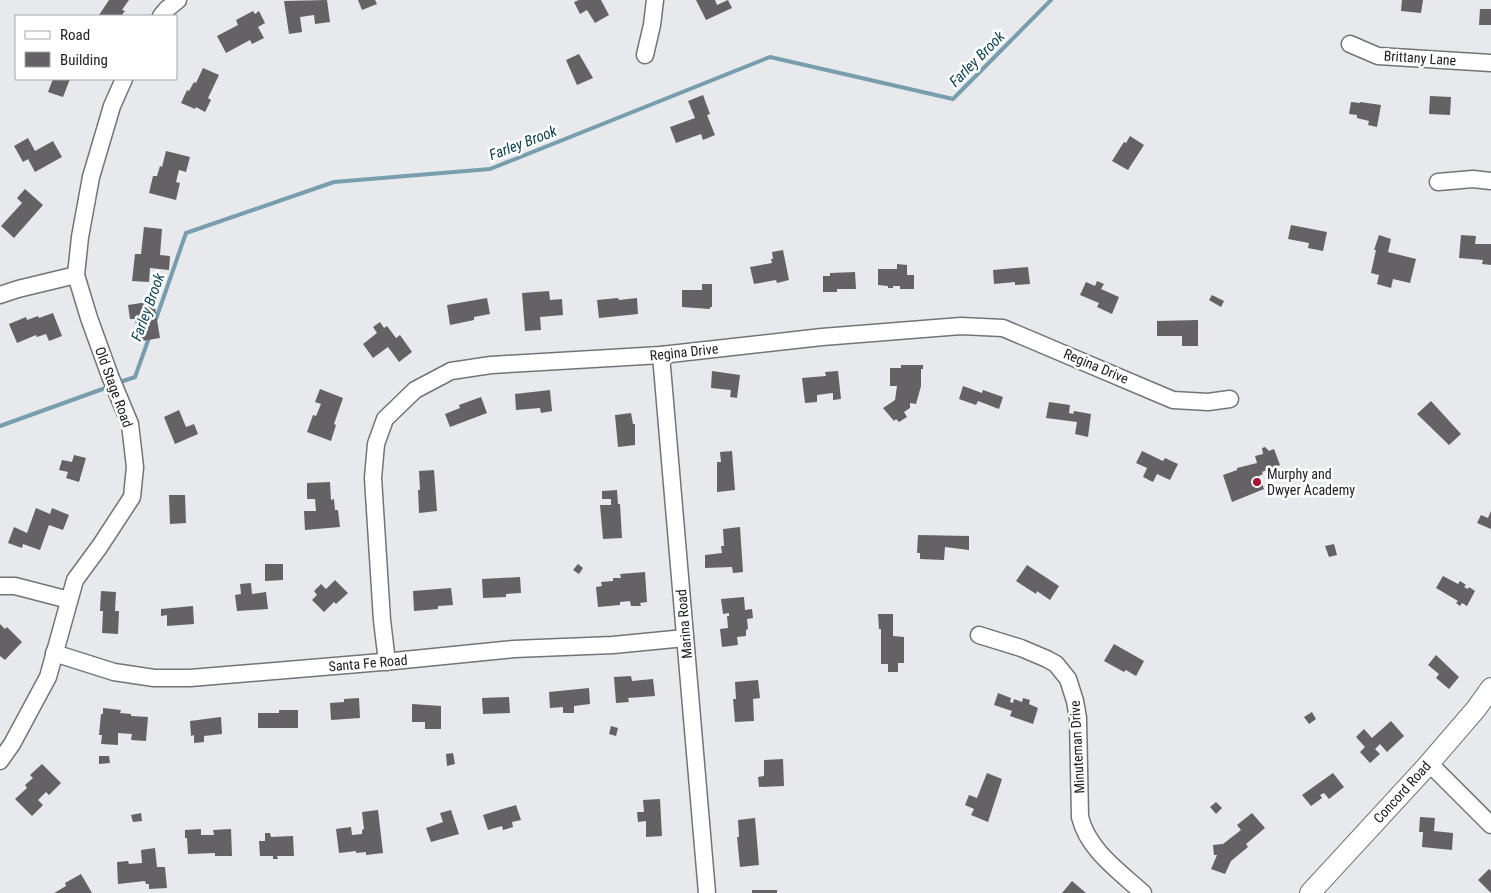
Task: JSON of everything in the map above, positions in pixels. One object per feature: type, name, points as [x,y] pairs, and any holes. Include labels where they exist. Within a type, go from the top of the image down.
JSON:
[{"type":"main road","name":"Concord Road","points":[[1310,893],[1476,709],[1491,688]]},
{"type":"street","points":[[162,15],[178,0]]},
{"type":"street","points":[[645,55],[652,25],[655,0]]},
{"type":"street","name":"Brittany Lane","points":[[1350,44],[1378,56],[1491,63]]},
{"type":"street","name":"Old Stage Road","points":[[0,761],[12,744],[48,677],[75,580],[132,497],[135,467],[130,424],[110,376],[76,275],[80,237],[91,177],[112,106],[124,80]]},
{"type":"street","points":[[1438,182],[1473,179],[1491,181]]},
{"type":"street","points":[[0,295],[76,275]]},
{"type":"street","name":"Regina Drive","points":[[387,662],[382,620],[373,478],[376,444],[385,418],[415,390],[451,371],[491,365],[660,355],[822,337],[961,326],[1003,328],[1173,400],[1208,402],[1230,399]]},
{"type":"street","name":"Marina Road","points":[[660,355],[707,893]]},
{"type":"street","points":[[0,586],[15,586],[69,600]]},
{"type":"street","name":"Minuteman Drive","points":[[979,635],[1021,648],[1047,659],[1056,664],[1068,679],[1078,718],[1080,817],[1083,828],[1093,845],[1143,893]]},
{"type":"street","name":"Santa Fe Road","points":[[54,653],[114,672],[154,678],[190,678],[387,662],[514,649],[613,645],[685,638]]},
{"type":"street","points":[[1428,763],[1491,825]]},
{"type":"building","points":[[109,0],[129,0],[122,10],[125,11],[122,15],[99,15]]},
{"type":"building","points":[[327,0],[330,22],[315,24],[314,15],[300,17],[302,32],[289,34],[284,1]]},
{"type":"building","points":[[358,0],[375,0],[377,4],[362,10]]},
{"type":"building","points":[[579,0],[601,0],[609,15],[595,23],[587,10],[580,14],[574,2]]},
{"type":"building","points":[[696,0],[715,0],[717,5],[728,0],[732,8],[706,20]]},
{"type":"building","points":[[1402,0],[1423,0],[1421,13],[1401,11]]},
{"type":"building","points":[[1480,9],[1491,9],[1491,25],[1479,25]]},
{"type":"building","points":[[253,11],[255,14],[259,11],[265,23],[258,27],[264,38],[252,44],[250,40],[226,53],[217,36],[238,25],[236,20]]},
{"type":"building","points":[[579,54],[593,78],[577,85],[566,60]]},
{"type":"building","points":[[203,68],[219,75],[208,98],[211,100],[205,112],[196,107],[195,109],[181,103],[187,90],[189,91],[194,82],[196,83]]},
{"type":"building","points":[[53,80],[70,80],[63,97],[48,92]]},
{"type":"building","points":[[703,95],[710,114],[707,115],[715,135],[703,140],[701,134],[676,143],[670,127],[695,118],[688,101]]},
{"type":"building","points":[[1430,96],[1451,97],[1450,115],[1429,114]]},
{"type":"building","points":[[1351,102],[1381,105],[1377,127],[1368,125],[1369,121],[1357,118],[1357,115],[1349,114]]},
{"type":"building","points":[[1130,136],[1144,145],[1128,170],[1112,161]]},
{"type":"building","points":[[28,138],[35,151],[53,141],[62,157],[35,172],[28,159],[23,162],[14,146]]},
{"type":"building","points":[[166,151],[190,157],[186,172],[179,170],[176,182],[180,183],[176,200],[149,193],[153,176],[157,176],[160,166],[162,167]]},
{"type":"building","points":[[25,189],[43,205],[14,238],[1,226],[22,203],[17,198]]},
{"type":"building","points":[[1291,225],[1327,232],[1323,251],[1308,248],[1309,243],[1288,239]]},
{"type":"building","points":[[144,227],[162,229],[160,255],[170,256],[169,270],[150,268],[149,282],[132,281],[135,254],[141,254]]},
{"type":"building","points":[[1379,235],[1391,239],[1388,252],[1416,259],[1410,283],[1393,279],[1391,288],[1377,284],[1379,275],[1371,273],[1376,250],[1374,250]]},
{"type":"building","points":[[1461,235],[1476,236],[1475,244],[1491,244],[1491,265],[1482,264],[1483,260],[1459,258]]},
{"type":"building","points":[[783,250],[789,280],[777,283],[776,280],[754,284],[750,267],[772,263],[772,252]]},
{"type":"building","points":[[897,264],[907,265],[907,275],[914,275],[914,289],[900,289],[900,286],[888,288],[888,286],[878,285],[878,269],[897,269]]},
{"type":"building","points":[[1028,267],[1030,284],[1015,285],[1015,282],[994,284],[993,270]]},
{"type":"building","points":[[855,272],[856,289],[837,289],[837,292],[823,292],[823,276],[830,276],[830,273]]},
{"type":"building","points":[[1097,281],[1104,284],[1101,289],[1119,297],[1112,314],[1097,307],[1099,303],[1080,295],[1086,282],[1095,286]]},
{"type":"building","points":[[702,284],[712,284],[712,307],[710,309],[682,307],[682,290],[702,290]]},
{"type":"building","points":[[549,291],[550,300],[562,299],[563,315],[540,317],[541,330],[525,331],[522,293]]},
{"type":"building","points":[[1212,295],[1224,301],[1221,307],[1209,300]]},
{"type":"building","points":[[487,298],[490,314],[474,317],[474,320],[450,325],[447,305]]},
{"type":"building","points":[[618,298],[619,300],[637,298],[638,314],[599,318],[597,300]]},
{"type":"building","points":[[154,301],[160,338],[142,341],[139,325],[136,325],[135,319],[130,319],[128,305]]},
{"type":"building","points":[[53,313],[62,336],[49,341],[46,334],[37,337],[36,335],[17,343],[9,324],[26,317],[27,320]]},
{"type":"building","points":[[1198,320],[1198,346],[1182,346],[1182,336],[1157,336],[1157,321]]},
{"type":"building","points":[[380,322],[384,328],[387,326],[396,338],[400,335],[412,352],[399,362],[388,347],[373,358],[363,344],[377,333],[373,327]]},
{"type":"building","points":[[901,365],[923,365],[923,369],[921,369],[921,386],[916,404],[910,403],[910,408],[904,412],[907,417],[899,422],[896,419],[894,421],[883,408],[895,400],[897,386],[890,386],[890,368],[901,368]]},
{"type":"building","points":[[712,371],[740,375],[737,398],[730,397],[731,390],[711,388]]},
{"type":"building","points":[[838,371],[841,399],[833,400],[833,393],[817,395],[817,402],[805,403],[802,378],[826,376],[825,372]]},
{"type":"building","points":[[963,386],[982,393],[983,390],[1003,397],[999,409],[978,401],[976,405],[959,399]]},
{"type":"building","points":[[320,389],[343,398],[334,424],[336,425],[331,441],[307,432],[313,415],[316,416],[321,404],[315,402]]},
{"type":"building","points":[[550,390],[552,411],[541,413],[540,408],[516,410],[515,394]]},
{"type":"building","points":[[481,397],[487,413],[450,427],[445,414],[460,408],[459,405]]},
{"type":"building","points":[[1431,401],[1461,434],[1449,445],[1417,414]]},
{"type":"building","points":[[1049,402],[1070,405],[1069,413],[1073,414],[1074,411],[1091,414],[1088,437],[1075,434],[1077,422],[1046,418]]},
{"type":"building","points":[[179,410],[186,427],[194,424],[198,434],[175,444],[164,417]]},
{"type":"building","points":[[631,413],[633,424],[635,424],[635,445],[618,447],[615,415]]},
{"type":"building","points":[[1265,447],[1269,451],[1274,449],[1280,465],[1262,472],[1263,474],[1259,476],[1264,489],[1232,502],[1223,475],[1237,470],[1237,468],[1257,463],[1255,456],[1263,454],[1262,448]]},
{"type":"building","points":[[732,451],[735,490],[717,492],[717,462],[721,462],[720,452]]},
{"type":"building","points":[[1142,451],[1163,461],[1165,458],[1178,464],[1170,480],[1157,474],[1153,482],[1143,477],[1147,468],[1136,463]]},
{"type":"building","points":[[74,455],[86,458],[79,482],[66,478],[68,472],[59,470],[62,460],[72,462]]},
{"type":"building","points":[[434,470],[437,511],[419,513],[419,471]]},
{"type":"building","points":[[330,482],[331,500],[334,499],[335,510],[338,510],[340,527],[305,530],[304,511],[316,511],[315,499],[307,499],[307,483]]},
{"type":"building","points":[[617,490],[618,504],[620,504],[622,538],[603,539],[600,505],[611,505],[611,499],[602,499],[602,491]]},
{"type":"building","points":[[169,495],[185,495],[186,523],[170,524]]},
{"type":"building","points":[[36,508],[50,514],[52,508],[69,515],[63,530],[49,525],[40,550],[23,544],[22,548],[8,543],[14,527],[27,533]]},
{"type":"building","points":[[1491,511],[1491,529],[1477,523],[1481,515],[1488,518]]},
{"type":"building","points":[[740,527],[743,572],[733,573],[732,567],[705,568],[705,555],[722,553],[721,546],[724,546],[723,529]]},
{"type":"building","points":[[918,535],[969,536],[969,550],[945,547],[944,560],[920,559],[920,553],[917,553]]},
{"type":"building","points":[[1334,544],[1337,555],[1329,557],[1325,546]]},
{"type":"building","points":[[265,564],[283,564],[283,580],[265,581]]},
{"type":"building","points":[[578,564],[583,568],[579,574],[573,570]]},
{"type":"building","points":[[1027,565],[1059,586],[1050,600],[1037,591],[1036,594],[1016,581]]},
{"type":"building","points":[[645,572],[647,602],[640,603],[641,606],[631,606],[630,601],[620,602],[620,605],[598,607],[596,587],[602,586],[601,582],[613,581],[613,578],[621,578],[620,574]]},
{"type":"building","points":[[1443,576],[1458,584],[1460,581],[1466,585],[1464,587],[1468,589],[1469,587],[1475,591],[1467,606],[1462,603],[1460,606],[1456,603],[1458,601],[1436,588]]},
{"type":"building","points":[[520,577],[521,593],[506,594],[506,597],[483,598],[482,579]]},
{"type":"building","points":[[335,580],[348,593],[336,604],[334,602],[324,612],[312,600],[317,595],[314,591],[321,584],[326,589]]},
{"type":"building","points":[[251,583],[252,594],[266,592],[268,609],[237,611],[235,595],[241,594],[240,584]]},
{"type":"building","points":[[451,588],[453,605],[438,606],[438,609],[414,611],[413,591]]},
{"type":"building","points":[[101,591],[116,592],[115,611],[119,611],[118,634],[102,633],[103,611],[100,611]]},
{"type":"building","points":[[744,597],[745,610],[752,609],[753,618],[747,619],[748,629],[746,630],[746,636],[737,637],[738,645],[722,647],[720,629],[728,628],[727,616],[729,616],[729,613],[723,614],[721,599]]},
{"type":"building","points":[[193,606],[194,624],[167,626],[167,615],[161,616],[161,609]]},
{"type":"building","points":[[878,614],[893,614],[893,636],[904,637],[904,663],[898,663],[898,672],[888,672],[888,664],[881,664],[881,629],[879,629]]},
{"type":"building","points":[[0,624],[5,629],[7,627],[22,642],[5,660],[0,656]]},
{"type":"building","points":[[1114,644],[1144,661],[1136,676],[1104,661]]},
{"type":"building","points":[[1436,655],[1459,677],[1449,689],[1436,678],[1439,674],[1428,665]]},
{"type":"building","points":[[631,676],[632,681],[653,679],[655,696],[628,698],[629,702],[616,703],[614,677]]},
{"type":"building","points":[[758,680],[760,698],[753,699],[754,721],[735,722],[733,699],[736,699],[735,682]]},
{"type":"building","points":[[589,688],[590,704],[574,706],[574,713],[563,713],[563,707],[550,708],[549,692]]},
{"type":"building","points":[[998,693],[1011,698],[1010,702],[1013,703],[1014,699],[1022,702],[1023,698],[1030,700],[1029,704],[1038,708],[1033,724],[1010,716],[1012,711],[994,705]]},
{"type":"building","points":[[509,697],[510,713],[483,714],[482,698]]},
{"type":"building","points":[[359,698],[360,718],[331,720],[330,703],[344,702],[344,699]]},
{"type":"building","points":[[412,704],[441,706],[441,729],[425,729],[425,722],[412,722]]},
{"type":"building","points":[[103,708],[121,710],[120,713],[131,714],[131,716],[148,717],[146,741],[131,740],[132,734],[118,733],[118,745],[101,744],[102,735],[99,735]]},
{"type":"building","points":[[279,710],[298,710],[298,728],[258,728],[258,713],[279,713]]},
{"type":"building","points":[[1312,712],[1316,719],[1309,724],[1304,717]]},
{"type":"building","points":[[221,717],[222,734],[204,736],[204,742],[194,743],[194,735],[191,736],[190,721]]},
{"type":"building","points":[[1391,721],[1404,736],[1387,752],[1380,744],[1375,749],[1380,754],[1370,763],[1360,752],[1365,747],[1356,737],[1364,729],[1372,738]]},
{"type":"building","points":[[611,726],[618,728],[616,736],[609,734]]},
{"type":"building","points":[[453,753],[455,764],[447,766],[446,754]]},
{"type":"building","points":[[99,756],[109,756],[110,763],[99,764]]},
{"type":"building","points":[[783,759],[784,786],[759,787],[758,777],[764,776],[764,760]]},
{"type":"building","points":[[42,764],[61,783],[49,795],[46,792],[38,800],[43,805],[32,816],[15,799],[27,788],[25,785],[33,778],[30,775]]},
{"type":"building","points":[[987,773],[1002,779],[988,822],[971,815],[974,809],[965,805],[969,795],[977,798]]},
{"type":"building","points":[[1333,773],[1344,787],[1329,799],[1324,793],[1320,795],[1322,798],[1311,806],[1302,795]]},
{"type":"building","points":[[660,799],[662,836],[646,837],[646,821],[638,822],[637,812],[644,812],[643,800]]},
{"type":"building","points":[[1216,802],[1222,808],[1216,814],[1210,807]]},
{"type":"building","points":[[516,805],[521,820],[512,822],[513,827],[503,830],[502,826],[488,830],[483,815]]},
{"type":"building","points":[[378,810],[383,853],[366,855],[366,852],[356,853],[356,851],[339,853],[336,829],[351,827],[352,835],[362,834],[364,829],[362,812]]},
{"type":"building","points":[[451,810],[459,834],[431,842],[426,828],[443,822],[440,813]]},
{"type":"building","points":[[141,813],[142,821],[133,822],[131,815]]},
{"type":"building","points":[[1252,813],[1265,828],[1246,844],[1248,847],[1231,861],[1225,874],[1211,869],[1217,855],[1214,855],[1213,845],[1223,844],[1241,830],[1237,825]]},
{"type":"building","points":[[1420,817],[1435,818],[1434,831],[1453,833],[1452,850],[1422,847],[1423,832],[1419,832]]},
{"type":"building","points":[[755,818],[759,865],[740,867],[737,837],[739,837],[738,820]]},
{"type":"building","points":[[201,829],[201,835],[214,835],[213,830],[231,829],[232,856],[215,856],[215,853],[188,854],[185,830]]},
{"type":"building","points":[[265,833],[270,833],[271,837],[293,836],[294,856],[277,856],[278,859],[273,859],[273,856],[260,856],[259,841],[265,841]]},
{"type":"building","points":[[155,848],[157,867],[165,867],[167,888],[149,889],[149,884],[146,884],[145,881],[118,884],[117,862],[128,861],[129,864],[142,863],[141,850]]},
{"type":"building","points":[[1489,869],[1491,871],[1491,893],[1478,880]]},
{"type":"building","points":[[81,874],[92,893],[54,893],[66,886],[65,883]]},
{"type":"building","points":[[1072,881],[1086,893],[1062,893]]},
{"type":"building","points":[[752,890],[777,890],[777,893],[752,893]]},
{"type":"waterway","name":"Farley Brook","points":[[156,319],[186,233],[334,182],[490,169],[770,57],[953,99],[1051,0]]},
{"type":"waterway","name":"Farley Brook","points":[[117,383],[135,377],[150,335]]},
{"type":"waterway","name":"Farley Brook","points":[[0,426],[111,386]]},
{"type":"place","name":"Murphy and Dwyer Academy","points":[[1257,482]]}]
